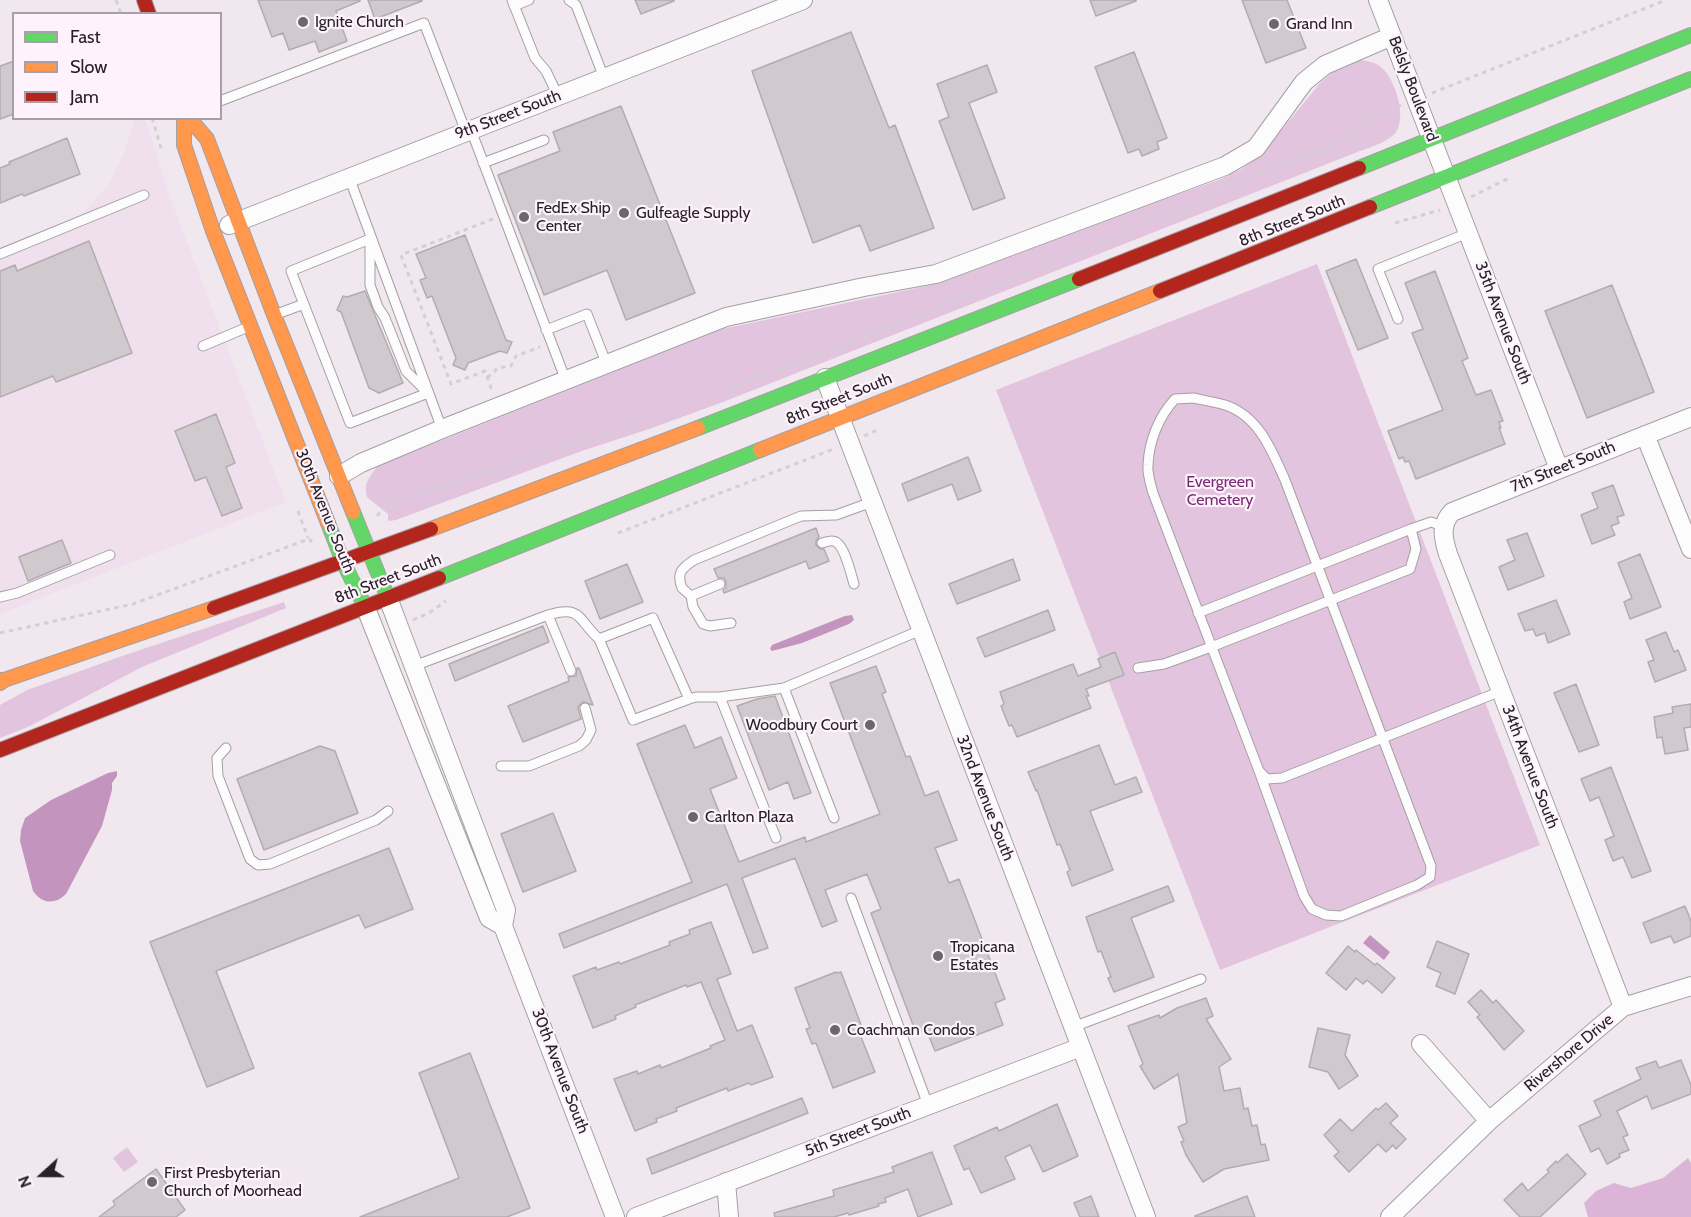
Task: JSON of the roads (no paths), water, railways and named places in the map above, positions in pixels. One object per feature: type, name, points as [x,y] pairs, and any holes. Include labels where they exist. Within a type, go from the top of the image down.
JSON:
[{"type":"main road","name":"8th Street South","points":[[1,681],[343,562],[825,378],[1691,35]]},
{"type":"main road","name":"8th Street South","points":[[0,750],[1447,178],[1691,79]]},
{"type":"main road","name":"30th Avenue South","points":[[187,120],[184,145],[213,231],[262,321],[339,476],[388,598]]},
{"type":"main road","name":"30th Avenue South","points":[[189,120],[207,140],[238,221],[262,321],[343,562],[365,606]]},
{"type":"street","name":"9th Street South","points":[[213,231],[604,78],[770,6],[803,0]]},
{"type":"street","name":"Belsly Boulevard","points":[[1378,0],[1447,178]]},
{"type":"street","points":[[339,476],[361,463],[442,429],[726,317],[936,274],[1225,166],[1256,148],[1304,82],[1325,65],[1392,36]]},
{"type":"street","name":"35th Avenue South","points":[[1447,178],[1559,469]]},
{"type":"street","name":"32nd Avenue South","points":[[825,378],[1146,1217]]},
{"type":"street","name":"7th Street South","points":[[1443,526],[1452,512],[1691,417]]},
{"type":"street","points":[[1646,435],[1691,549]]},
{"type":"street","name":"34th Avenue South","points":[[1443,526],[1443,540],[1448,554],[1623,1007]]},
{"type":"street","name":"30th Avenue South","points":[[388,598],[506,910],[503,926],[615,1217]]},
{"type":"street","name":"30th Avenue South","points":[[365,606],[489,918],[503,926]]},
{"type":"street","points":[[439,791],[459,783]]},
{"type":"street","name":"Rivershore Drive","points":[[1390,1217],[1489,1121],[1623,1007],[1691,986]]},
{"type":"street","points":[[1422,1044],[1489,1121]]},
{"type":"street","name":"5th Street South","points":[[636,1217],[1081,1047]]},
{"type":"street","points":[[726,1182],[729,1217]]},
{"type":"lane","points":[[529,0],[513,3],[535,58],[546,71],[558,96]]},
{"type":"lane","points":[[569,0],[576,5],[604,78]]},
{"type":"lane","points":[[222,100],[424,23],[483,163],[566,381]]},
{"type":"lane","points":[[483,163],[544,140]]},
{"type":"lane","points":[[349,177],[442,429]]},
{"type":"lane","points":[[0,254],[144,195]]},
{"type":"lane","points":[[1398,319],[1378,269],[1468,233]]},
{"type":"lane","points":[[370,239],[291,270],[350,423],[428,393]]},
{"type":"lane","points":[[370,239],[370,285],[374,296],[406,371],[428,393]]},
{"type":"lane","points":[[203,346],[304,304]]},
{"type":"lane","points":[[546,330],[587,314],[607,365]]},
{"type":"lane","points":[[1193,398],[1227,406],[1254,423],[1270,446],[1285,480],[1317,566],[1431,866],[1430,877],[1417,885],[1341,916],[1326,915],[1312,909],[1304,896],[1259,771],[1153,494],[1147,466],[1154,433],[1167,408],[1175,399],[1193,398]]},
{"type":"lane","points":[[731,623],[710,626],[703,624],[693,607],[692,596],[682,588],[679,574],[682,568],[694,560],[801,516],[836,515],[872,502]]},
{"type":"lane","points":[[1198,613],[1411,529],[1431,522],[1443,526]]},
{"type":"lane","points":[[1138,668],[1164,664],[1212,647],[1410,569],[1416,549],[1411,529]]},
{"type":"lane","points":[[822,543],[837,542],[842,548],[855,584]]},
{"type":"lane","points":[[0,597],[18,593],[110,555]]},
{"type":"lane","points":[[692,596],[720,584]]},
{"type":"lane","points":[[414,666],[548,615],[566,610],[572,611],[599,639],[633,720],[696,697],[720,697],[784,688],[921,630]]},
{"type":"lane","points":[[548,615],[571,671]]},
{"type":"lane","points":[[599,639],[653,618],[689,699]]},
{"type":"lane","points":[[784,688],[834,818]]},
{"type":"lane","points":[[1259,771],[1267,779],[1282,778],[1501,691]]},
{"type":"lane","points":[[720,697],[776,838]]},
{"type":"lane","points":[[501,766],[529,766],[579,746],[586,740],[591,730],[585,708]]},
{"type":"lane","points":[[226,748],[217,758],[218,776],[250,859],[258,865],[270,864],[376,820],[388,811]]},
{"type":"lane","points":[[851,898],[928,1105]]},
{"type":"lane","points":[[1073,1027],[1201,979]]},
{"type":"place","name":"Ignite Church","points":[[303,22]]},
{"type":"place","name":"Grand Inn","points":[[1274,24]]},
{"type":"place","name":"Gulfeagle Supply","points":[[624,213]]},
{"type":"place","name":"FedEx Ship Center","points":[[524,217]]},
{"type":"place","name":"Woodbury Court","points":[[870,725]]},
{"type":"place","name":"Carlton Plaza","points":[[693,817]]},
{"type":"place","name":"Tropicana Estates","points":[[938,956]]},
{"type":"place","name":"Coachman Condos","points":[[835,1030]]},
{"type":"place","name":"First Presbyterian Church of Moorhead","points":[[152,1182]]},
{"type":"park label","name":"Evergreen Cemetery","points":[[1220,491]]}]
